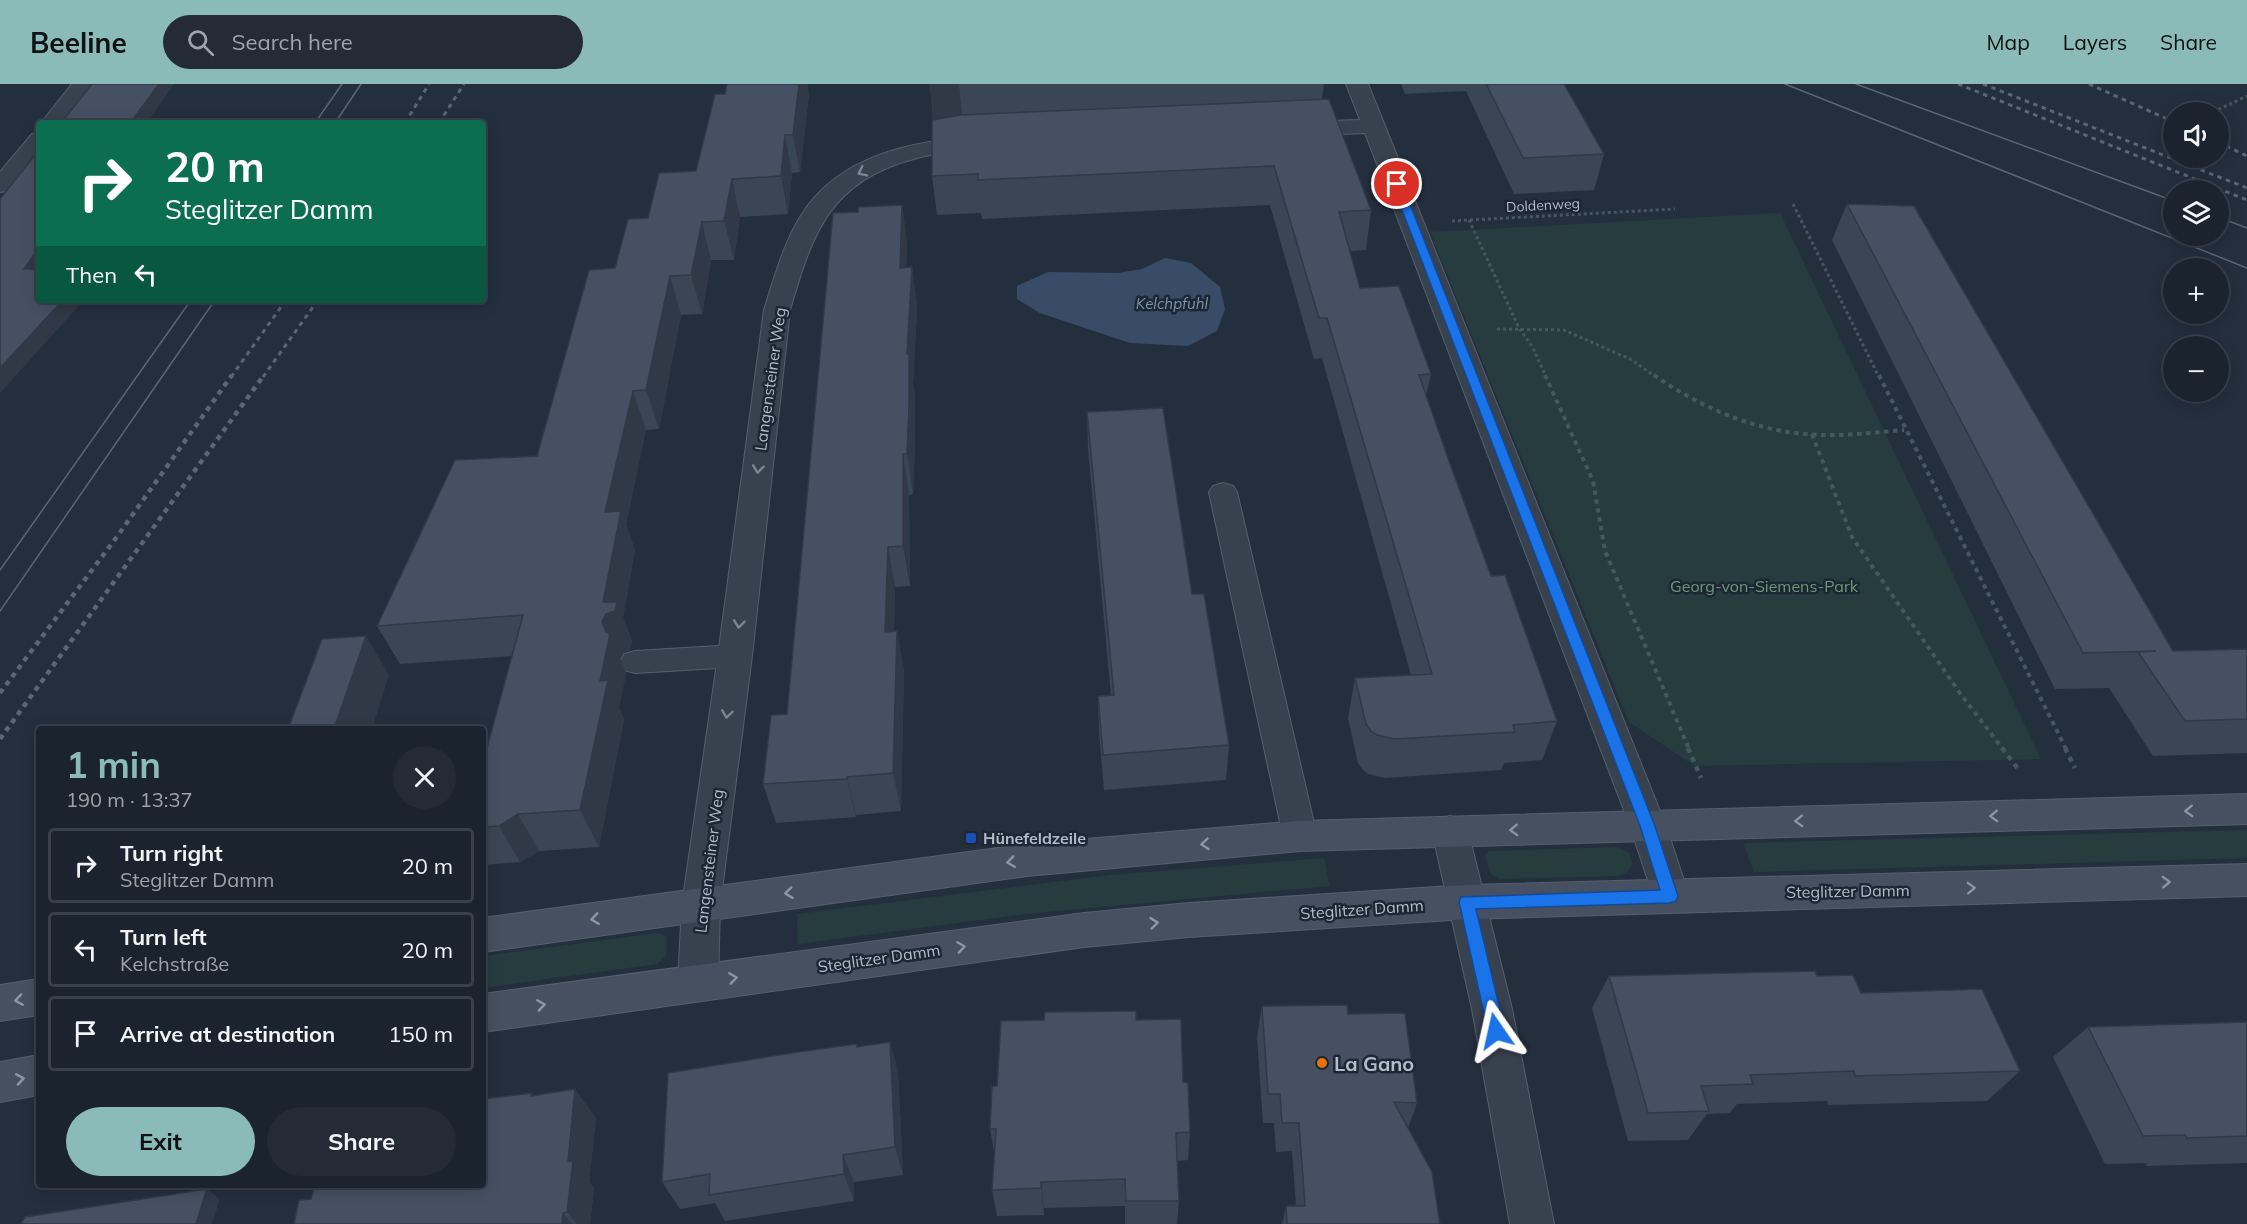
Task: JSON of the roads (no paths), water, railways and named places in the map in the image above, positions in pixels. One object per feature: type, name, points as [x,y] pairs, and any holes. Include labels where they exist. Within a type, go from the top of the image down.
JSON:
[{"type":"main road","points":[[486,934],[1027,860],[1300,836],[2247,809]]},
{"type":"main road","name":"Steglitzer Damm","points":[[486,1013],[1083,930],[1189,920],[1467,902],[2247,880]]},
{"type":"main road","points":[[0,1003],[36,997]]},
{"type":"main road","points":[[0,1082],[36,1076]]},
{"type":"street","points":[[1357,84],[1648,826],[1670,896]]},
{"type":"street","points":[[1268,130],[1374,126]]},
{"type":"street","name":"Langensteiner Weg","points":[[698,983],[701,905],[735,656],[777,310],[789,270],[809,225],[834,192],[851,178],[876,165],[939,147],[999,142]]},
{"type":"street","points":[[1450,831],[1492,1009],[1532,1224]]},
{"type":"lane","points":[[53,120],[82,84]]},
{"type":"lane","points":[[0,186],[36,142]]},
{"type":"lane","points":[[1223,492],[1300,836]]},
{"type":"lane","points":[[635,662],[735,656]]},
{"type":"water","name":"Kelchpfuhl","points":[[1165,258],[1191,263],[1220,287],[1225,309],[1217,331],[1188,346],[1130,343],[1040,313],[1017,299],[1017,286],[1048,272],[1118,273],[1142,269]]},
{"type":"tram line","points":[[317,120],[342,84]]},
{"type":"tram line","points":[[337,120],[361,84]]},
{"type":"tram line","points":[[1785,84],[2247,268]]},
{"type":"tram line","points":[[1856,84],[2163,197]]},
{"type":"tram line","points":[[2229,221],[2247,228]]},
{"type":"tram line","points":[[0,570],[189,303]]},
{"type":"tram line","points":[[0,611],[213,303]]},
{"type":"railway","points":[[407,120],[429,84]]},
{"type":"railway","points":[[441,120],[464,84]]},
{"type":"railway","points":[[1958,84],[2247,200]]},
{"type":"railway","points":[[1983,84],[2247,188]]},
{"type":"railway","points":[[2089,84],[2163,117]]},
{"type":"railway","points":[[2229,147],[2247,156]]},
{"type":"railway","points":[[231,377],[284,303]]},
{"type":"railway","points":[[263,377],[316,303]]},
{"type":"railway","points":[[0,693],[116,538],[232,375]]},
{"type":"railway","points":[[0,739],[264,375]]},
{"type":"place","name":"Hünefeldzeile","points":[[971,838]]},
{"type":"place","name":"La Gano","points":[[1322,1063]]},
{"type":"park label","name":"Georg-von-Siemens-Park","points":[[1764,586]]}]
